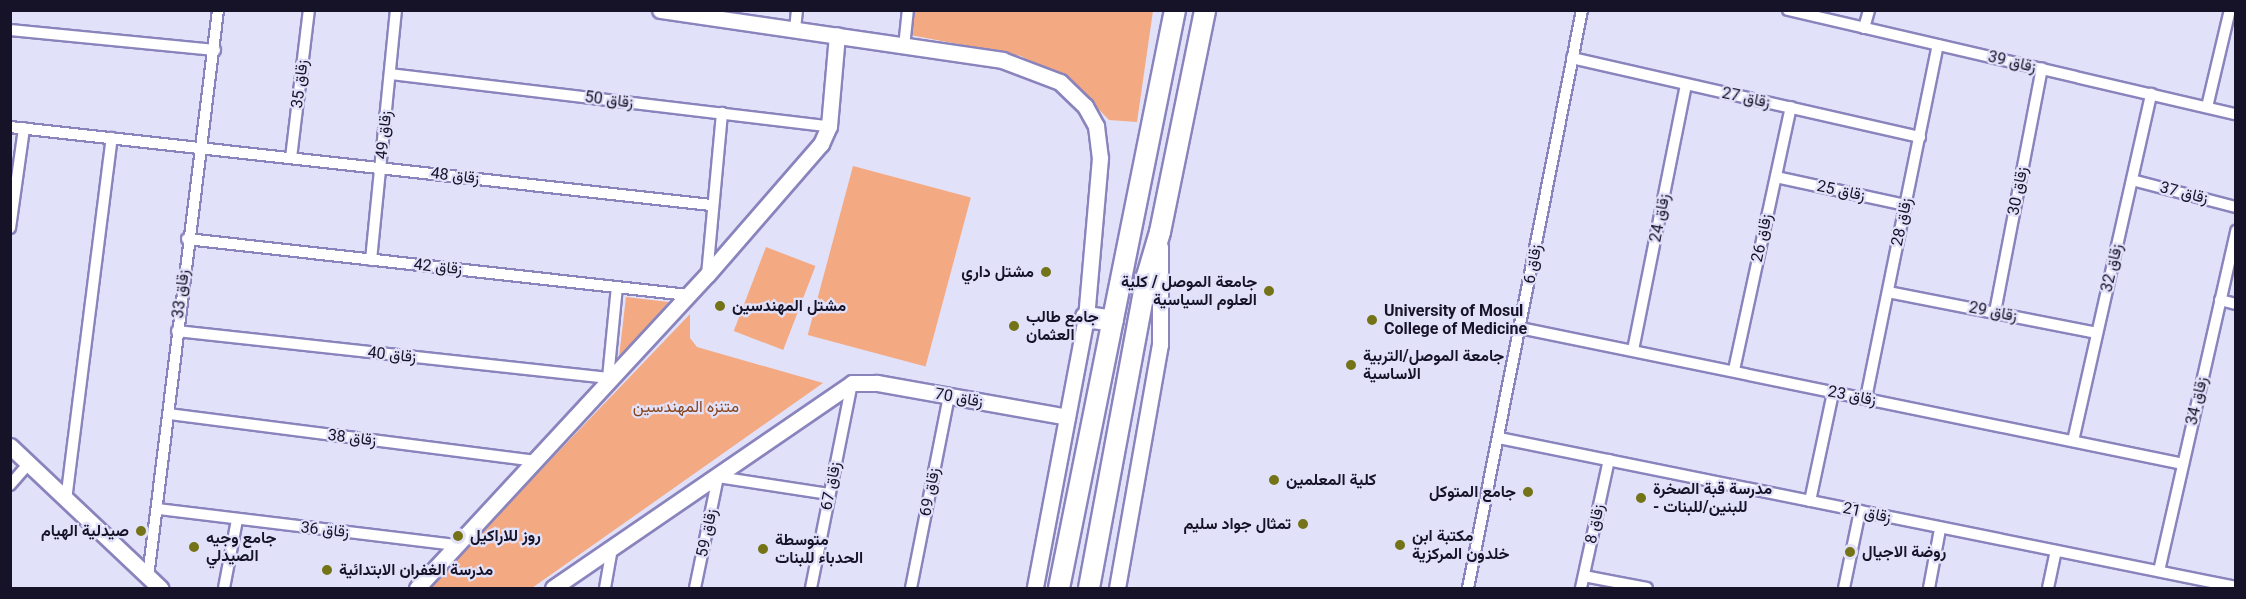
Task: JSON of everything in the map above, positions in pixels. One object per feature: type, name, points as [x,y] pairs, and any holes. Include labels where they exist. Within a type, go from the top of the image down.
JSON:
[{"type":"highway","points":[[1158,96],[1165,10]]},
{"type":"highway","points":[[1059,588],[1175,10]]},
{"type":"highway","points":[[1089,588],[1147,276],[1160,232],[1205,10]]},
{"type":"highway","points":[[1190,91],[1215,10]]},
{"type":"highway","points":[[1086,317],[1113,321]]},
{"type":"street","name":"زقاق 33","points":[[148,577],[158,509],[199,147],[218,10]]},
{"type":"street","name":"زقاق 35","points":[[291,158],[309,10]]},
{"type":"street","name":"زقاق 49","points":[[371,260],[396,10]]},
{"type":"street","points":[[660,10],[715,14],[904,47],[985,56],[1018,64],[1060,82],[1085,106],[1096,126],[1100,158],[1086,317],[1035,588]]},
{"type":"street","points":[[795,29],[797,10]]},
{"type":"street","points":[[904,47],[908,10]]},
{"type":"street","name":"زقاق 6","points":[[1468,588],[1582,10]]},
{"type":"street","name":"زقاق 39","points":[[1788,10],[2235,114]]},
{"type":"street","points":[[1864,28],[1869,10]]},
{"type":"street","points":[[2207,107],[2230,10]]},
{"type":"street","points":[[10,30],[214,50]]},
{"type":"street","points":[[417,588],[535,461],[608,378],[688,295],[821,144],[829,126],[837,35]]},
{"type":"street","name":"زقاق 28","points":[[1866,398],[1938,45]]},
{"type":"street","name":"زقاق 27","points":[[1572,58],[1920,137]]},
{"type":"street","name":"زقاق 30","points":[[1995,312],[2042,69]]},
{"type":"street","name":"زقاق 50","points":[[390,74],[829,126]]},
{"type":"street","name":"زقاق 24","points":[[1633,350],[1686,85]]},
{"type":"street","name":"زقاق 32","points":[[2073,441],[2151,94]]},
{"type":"street","name":"زقاق 26","points":[[1734,370],[1791,107]]},
{"type":"street","points":[[706,275],[711,205],[722,113]]},
{"type":"street","name":"زقاق 48","points":[[10,127],[711,205]]},
{"type":"street","points":[[10,228],[24,128]]},
{"type":"street","points":[[66,500],[112,138]]},
{"type":"street","name":"زقاق 25","points":[[1776,177],[1906,205]]},
{"type":"street","name":"زقاق 37","points":[[2132,180],[2235,207]]},
{"type":"street","name":"زقاق 34","points":[[2159,572],[2235,231]]},
{"type":"street","points":[[1116,588],[1160,345],[1160,232]]},
{"type":"street","name":"زقاق 42","points":[[188,239],[688,295]]},
{"type":"street","points":[[608,378],[617,287]]},
{"type":"street","name":"زقاق 29","points":[[1888,292],[2097,333]]},
{"type":"street","points":[[2220,300],[2235,304]]},
{"type":"street","name":"زقاق 23","points":[[1520,328],[1734,370],[1833,393],[2183,464]]},
{"type":"street","name":"زقاق 40","points":[[177,331],[608,378]]},
{"type":"street","name":"زقاق 70","points":[[852,383],[877,382],[1067,417]]},
{"type":"street","points":[[553,588],[852,383]]},
{"type":"street","name":"زقاق 67","points":[[811,588],[852,383]]},
{"type":"street","points":[[1810,501],[1833,393]]},
{"type":"street","name":"زقاق 69","points":[[912,588],[949,396]]},
{"type":"street","name":"زقاق 38","points":[[168,414],[535,461]]},
{"type":"street","name":"زقاق 21","points":[[1499,438],[2235,587]]},
{"type":"street","points":[[10,446],[159,588]]},
{"type":"street","name":"زقاق 8","points":[[1581,588],[1610,460]]},
{"type":"street","points":[[10,485],[29,463]]},
{"type":"street","points":[[718,477],[829,494]]},
{"type":"street","name":"زقاق 59","points":[[696,588],[718,477]]},
{"type":"street","name":"زقاق 36","points":[[158,509],[457,545]]},
{"type":"street","points":[[1844,588],[1860,511]]},
{"type":"street","points":[[224,588],[237,520]]},
{"type":"street","points":[[1929,588],[1940,529]]},
{"type":"street","points":[[605,588],[612,549]]},
{"type":"street","points":[[2048,588],[2056,551]]},
{"type":"street","points":[[1584,576],[1647,588]]},
{"type":"green space","points":[[913,11],[1153,11],[1137,122],[1109,120],[1081,91],[1021,56],[910,35]]},
{"type":"green space","points":[[853,166],[971,198],[926,367],[808,335]]},
{"type":"green space","points":[[766,247],[815,266],[783,350],[734,331]]},
{"type":"green space","points":[[626,297],[669,302],[619,357]]},
{"type":"green space","name":"متنزه المهندسين","points":[[690,314],[690,338],[697,347],[823,383],[532,588],[428,588]]},
{"type":"place","name":"مشتل داري","points":[[1046,272]]},
{"type":"place","name":"جامعة الموصل / كلية العلوم السياسية","points":[[1269,291]]},
{"type":"place","name":"مشتل المهندسين","points":[[720,306]]},
{"type":"place","name":"University of Mosul College of Medicine","points":[[1372,320]]},
{"type":"place","name":"جامع طالب العثمان","points":[[1014,326]]},
{"type":"place","name":"جامعة الموصل/التربية الاساسية","points":[[1351,365]]},
{"type":"place","name":"كلية المعلمين","points":[[1274,480]]},
{"type":"place","name":"جامع المتوكل","points":[[1528,492]]},
{"type":"place","name":"مدرسة قبة الصخرة - للبنين/للبنات","points":[[1641,498]]},
{"type":"place","name":"تمثال جواد سليم","points":[[1303,524]]},
{"type":"place","name":"صيدلية الهيام","points":[[141,531]]},
{"type":"place","name":"روز للاراكيل","points":[[458,536]]},
{"type":"place","name":"مكتبة ابن خلدون المركزية","points":[[1400,545]]},
{"type":"place","name":"جامع وجيه الصيدلي","points":[[194,547]]},
{"type":"place","name":"متوسطة الحدباء للبنات","points":[[763,549]]},
{"type":"place","name":"روضة الاجيال","points":[[1850,552]]},
{"type":"place","name":"مدرسة الغفران الابتدائية","points":[[327,570]]}]
